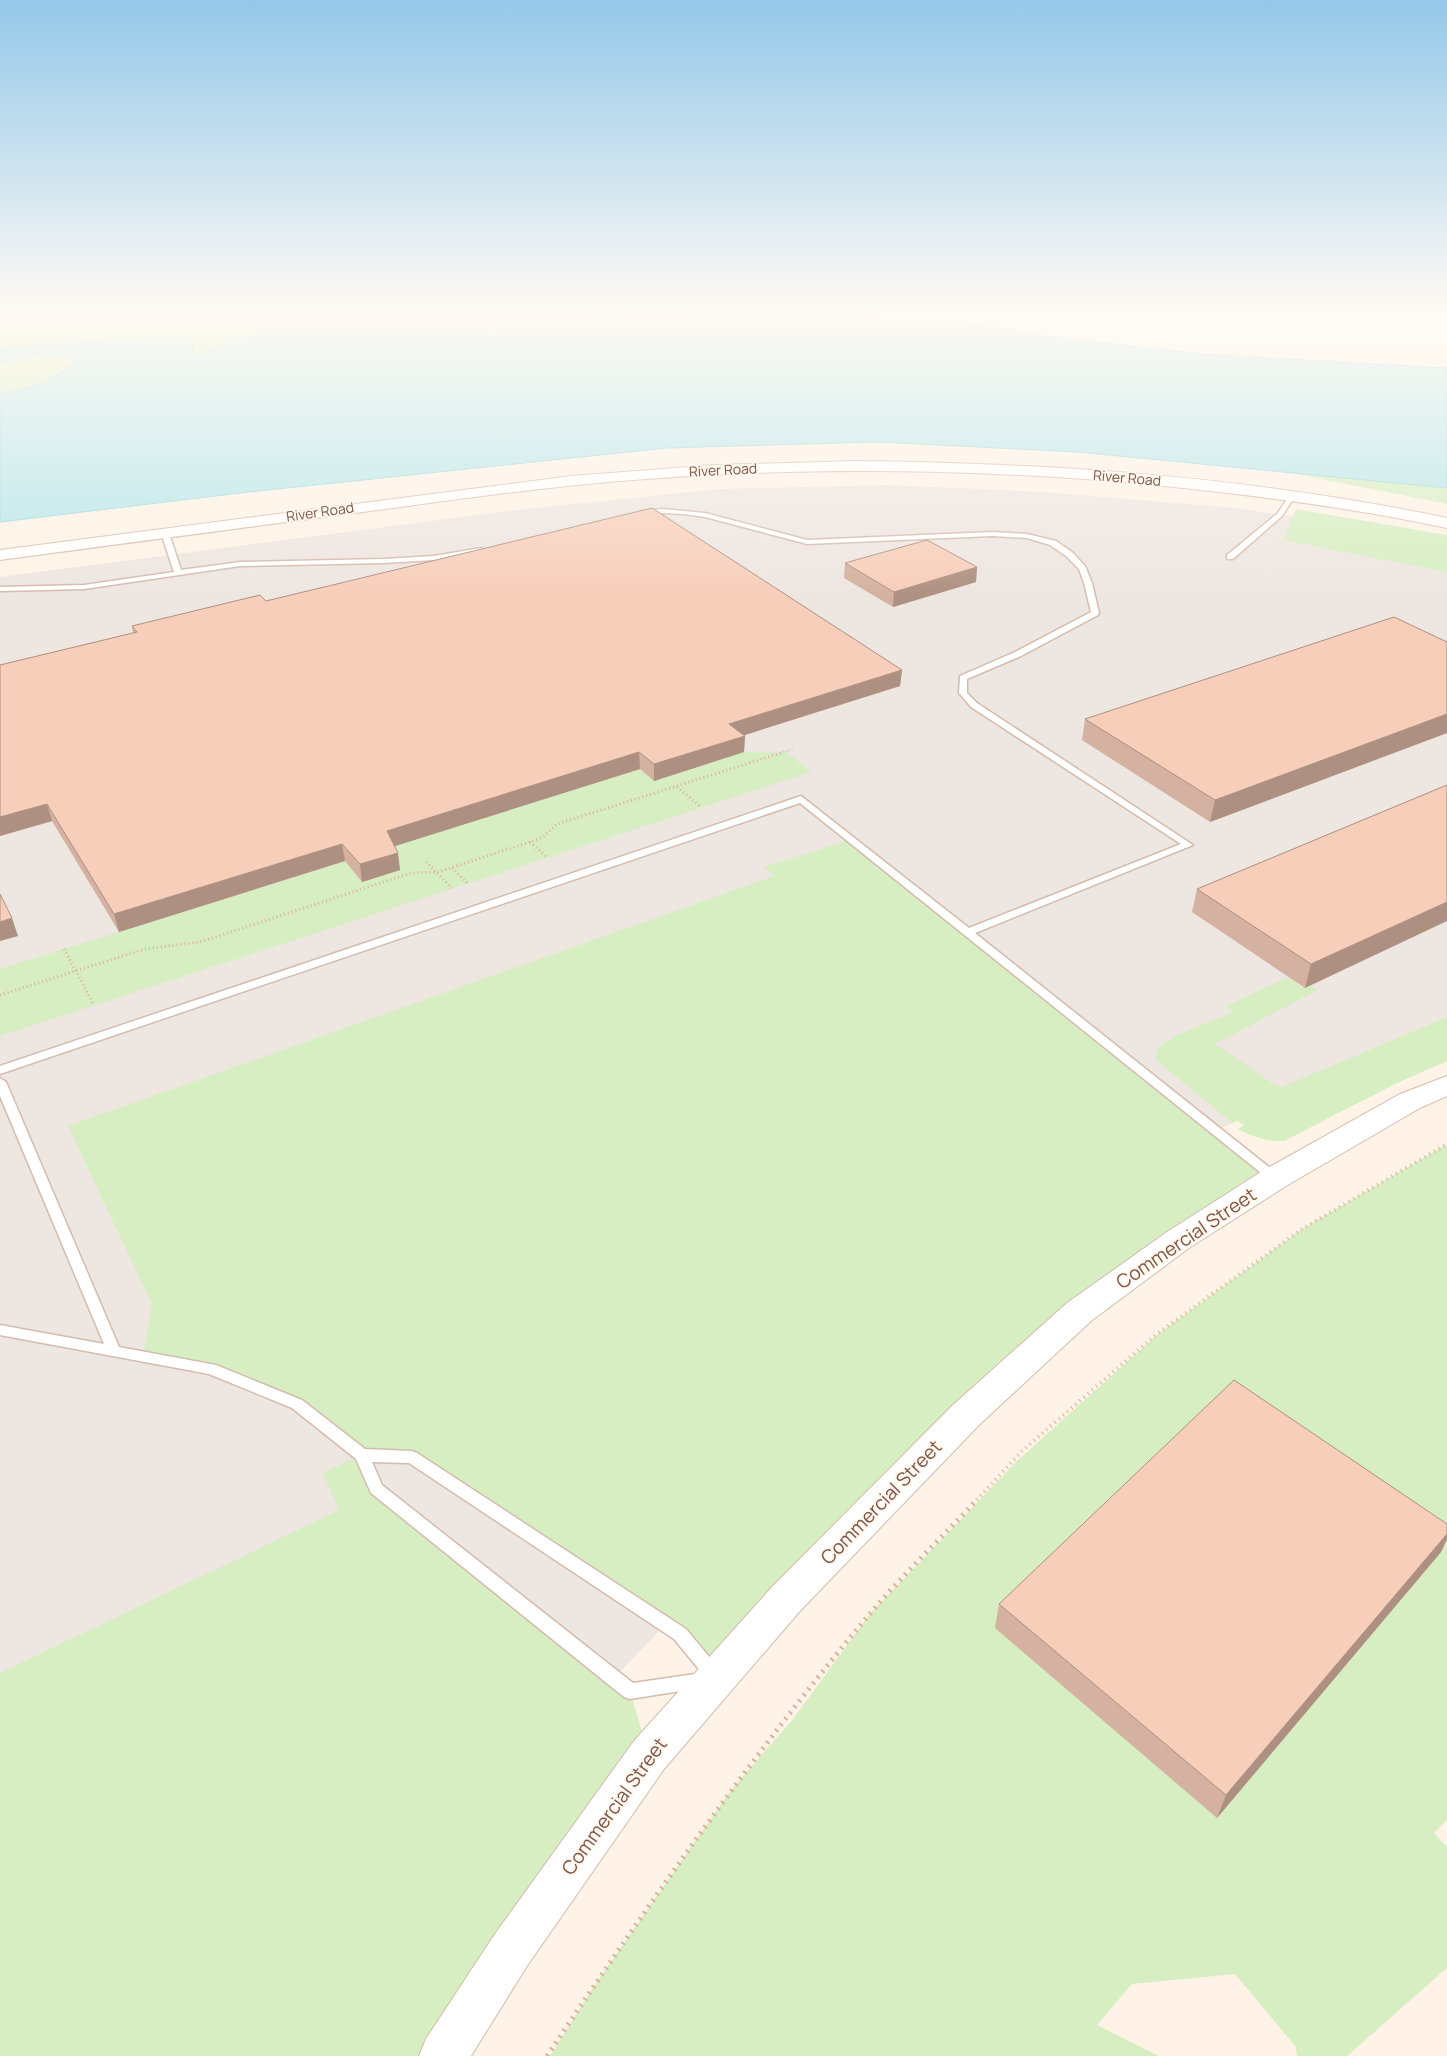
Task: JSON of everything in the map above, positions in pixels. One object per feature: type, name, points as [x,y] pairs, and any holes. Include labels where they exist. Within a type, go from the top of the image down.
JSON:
[{"type":"main road","name":"River Road","points":[[0,555],[535,485],[650,474],[764,468],[879,466],[1024,471],[1161,481],[1292,496],[1416,516],[1447,523]]},
{"type":"main road","name":"Commercial Street","points":[[443,2056],[510,1950],[649,1754],[786,1599],[966,1415],[1079,1312],[1178,1240],[1275,1178],[1410,1101],[1447,1085]]},
{"type":"lane","points":[[1230,557],[1280,515],[1292,496]]},
{"type":"lane","points":[[636,515],[678,511],[710,515],[786,538],[807,542],[992,534],[1027,536],[1053,543],[1069,554],[1082,568],[1088,584],[1094,613],[1033,646],[963,678],[963,693],[974,705],[1188,845],[968,932]]},
{"type":"lane","points":[[165,533],[178,573]]},
{"type":"lane","points":[[0,589],[84,587],[240,564],[384,562],[434,558],[490,549]]},
{"type":"lane","points":[[0,1070],[801,799],[1275,1178]]},
{"type":"lane","points":[[0,1082],[114,1351]]},
{"type":"lane","points":[[0,1330],[211,1369],[297,1404],[362,1454],[376,1489],[630,1691],[717,1678]]},
{"type":"lane","points":[[362,1454],[412,1457],[680,1634],[717,1678]]},
{"type":"path","points":[[0,995],[145,948],[200,942],[411,874],[438,872],[452,868],[543,837],[558,824],[794,749]]},
{"type":"path","points":[[676,786],[701,807]]},
{"type":"path","points":[[530,842],[547,857]]},
{"type":"path","points":[[426,862],[452,888]]},
{"type":"path","points":[[452,868],[466,883]]},
{"type":"path","points":[[64,949],[94,1005]]},
{"type":"path","points":[[547,2056],[631,1931],[742,1775],[869,1615],[1022,1451],[1158,1334],[1302,1229],[1447,1144]]},
{"type":"shaded area","points":[[888,485],[1043,492],[1236,508],[1386,531],[1447,543],[1447,1026],[1177,1148],[903,1376],[419,1882],[0,2056],[0,577],[516,510],[719,489]]},
{"type":"green space","points":[[1285,472],[1447,488],[1447,504]]},
{"type":"green space","points":[[1296,509],[1447,535],[1447,572],[1283,540]]},
{"type":"green space","points":[[744,752],[788,753],[811,772],[0,1036],[0,969],[640,769],[654,781]]},
{"type":"green space","points":[[852,839],[1275,1178],[1079,1312],[717,1678],[680,1634],[412,1457],[363,1455],[376,1489],[630,1691],[649,1755],[443,2056],[0,2056],[0,1673],[339,1510],[323,1473],[362,1454],[297,1404],[206,1371],[143,1357],[152,1304],[68,1126],[774,876],[764,867]]},
{"type":"green space","points":[[1289,977],[1303,988],[1310,985],[1318,990],[1215,1044],[1275,1085],[1282,1087],[1447,1017],[1447,1061],[1395,1084],[1284,1141],[1272,1141],[1238,1129],[1244,1125],[1237,1121],[1233,1123],[1163,1066],[1156,1059],[1157,1051],[1164,1043],[1173,1038],[1234,1012],[1226,1006]]},
{"type":"green space","points":[[1447,1144],[1447,1820],[1434,1833],[1447,1847],[1447,1968],[1347,2056],[1297,2056],[1296,2047],[1235,1974],[1132,1984],[1097,2025],[1159,2056],[550,2056],[594,1986],[732,1789],[793,1719],[869,1615],[1016,1462],[1158,1334],[1302,1229]]},
{"type":"water","points":[[0,406],[1447,406],[1447,488],[1078,452],[878,442],[667,448],[249,492],[0,522]]},
{"type":"building","points":[[652,508],[902,670],[729,724],[745,736],[654,764],[639,752],[387,831],[398,853],[360,864],[342,844],[114,914],[47,804],[0,817],[0,665],[137,632],[132,626],[260,595],[266,601]]},
{"type":"building","points":[[927,540],[977,567],[894,592],[845,563]]},
{"type":"building","points":[[1394,617],[1447,642],[1447,714],[1215,800],[1085,719]]},
{"type":"building","points":[[1447,785],[1447,902],[1311,964],[1197,889]]},
{"type":"building","points":[[0,894],[12,918],[0,922]]},
{"type":"building","points":[[1234,1380],[1447,1524],[1447,1534],[1226,1795],[999,1604]]}]
